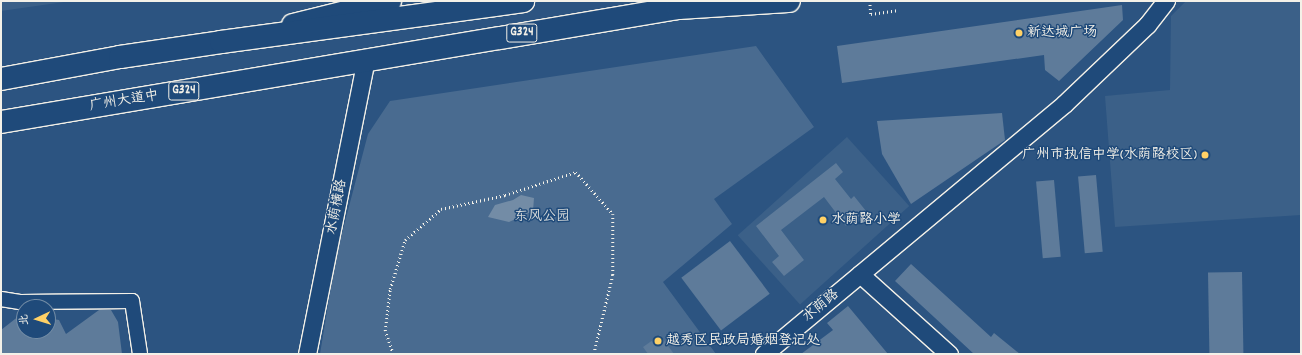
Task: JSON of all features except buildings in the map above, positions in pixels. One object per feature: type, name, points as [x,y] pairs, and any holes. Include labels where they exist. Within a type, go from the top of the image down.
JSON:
[{"type":"main road","points":[[250,38],[368,3],[390,1]]},
{"type":"main road","name":"G324","points":[[1,79],[120,57],[523,1]]},
{"type":"main road","points":[[678,8],[704,1]]},
{"type":"main road","name":"G324","points":[[366,59],[678,8],[789,1]]},
{"type":"main road","name":"广州大道中","points":[[1,122],[366,59]]},
{"type":"street","name":"水荫路","points":[[764,354],[1064,104],[1146,25],[1166,1]]},
{"type":"street","name":"水荫横路","points":[[307,354],[366,59]]},
{"type":"street","points":[[860,274],[948,354]]},
{"type":"street","points":[[1,298],[20,302],[132,301],[140,354]]},
{"type":"path","points":[[870,1],[871,14],[898,10]]},
{"type":"path","points":[[393,354],[386,331],[390,289],[405,240],[441,209],[505,195],[576,172],[612,214],[613,275],[594,354]]},
{"type":"shaded area","points":[[1,1],[71,1],[1,11]]},
{"type":"shaded area","name":"广州市执信中学(水荫路校区)","points":[[1186,1],[1301,1],[1301,215],[1115,227],[1105,96],[1170,90],[1171,16]]},
{"type":"shaded area","name":"水荫路小学","points":[[847,137],[909,206],[800,304],[738,235]]},
{"type":"shaded area","points":[[521,195],[534,198],[533,211],[509,222],[488,217],[495,205],[513,200]]},
{"type":"green space","name":"东风公园","points":[[756,46],[814,127],[714,199],[732,224],[663,282],[716,354],[320,354],[336,256],[368,134],[390,101]]},
{"type":"place","name":"新达城广场","points":[[1019,33]]},
{"type":"place","name":"广州市执信中学(水荫路校区)","points":[[1205,155]]},
{"type":"place","name":"水荫路小学","points":[[823,220]]},
{"type":"place","name":"越秀区民政局婚姻登记处","points":[[658,341]]}]
